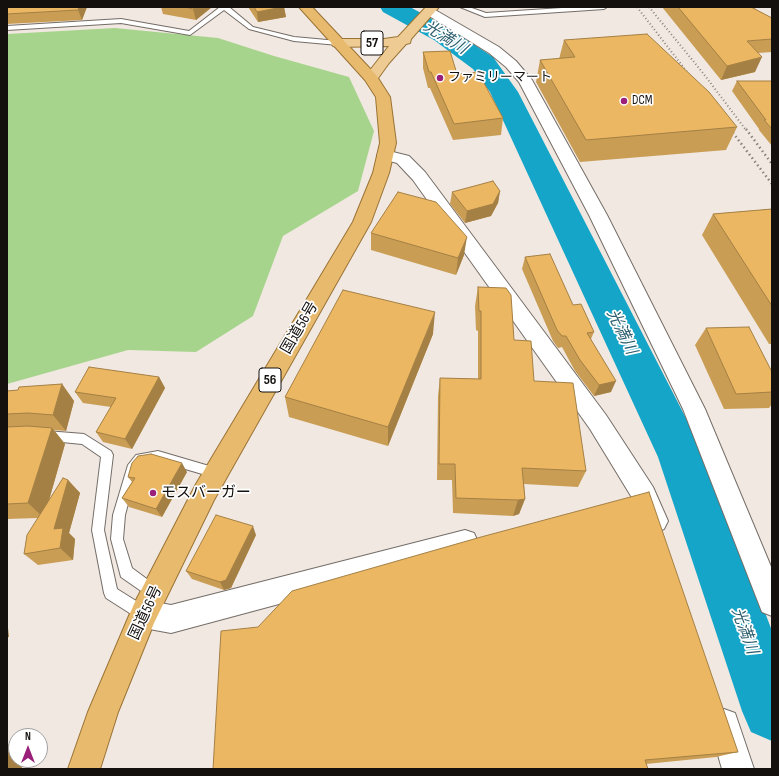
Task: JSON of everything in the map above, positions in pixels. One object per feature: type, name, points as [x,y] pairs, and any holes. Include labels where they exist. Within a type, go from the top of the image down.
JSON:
[{"type":"highway","name":"国道56号","points":[[84,769],[103,712],[149,603],[216,473],[362,222],[381,174],[388,143],[383,97],[371,78],[305,7]]},
{"type":"main road","name":"57","points":[[371,78],[384,60],[409,35],[430,10]]},
{"type":"main road","name":"57","points":[[338,43],[384,43],[409,35]]},
{"type":"street","points":[[430,10],[494,50],[511,64],[525,80],[598,215],[694,409],[772,602]]},
{"type":"street","points":[[385,155],[403,160],[419,176],[598,422],[633,498],[662,537]]},
{"type":"street","points":[[149,603],[171,619],[492,535]]},
{"type":"street","points":[[717,701],[738,769]]},
{"type":"lane","points":[[7,28],[120,21],[190,33],[224,7],[251,28],[294,39],[338,43]]},
{"type":"lane","points":[[463,7],[485,15],[604,7]]},
{"type":"lane","points":[[35,436],[84,439],[107,455],[98,530],[111,593],[149,603]]},
{"type":"lane","points":[[149,603],[126,572],[117,540],[119,515],[132,468],[140,459],[158,456],[216,473]]},
{"type":"green space","points":[[115,28],[218,38],[274,56],[349,77],[374,131],[358,191],[283,236],[253,316],[196,352],[128,350],[7,384],[7,34]]},
{"type":"building","points":[[7,7],[79,7],[78,10],[7,14]]},
{"type":"building","points":[[185,7],[196,7],[193,9]]},
{"type":"building","points":[[254,7],[282,7],[257,12]]},
{"type":"building","points":[[678,7],[751,7],[772,18],[772,39],[747,41],[762,57],[727,66]]},
{"type":"building","points":[[647,34],[709,92],[737,127],[586,140],[540,60],[575,57],[564,40]]},
{"type":"building","points":[[450,51],[457,74],[478,72],[503,118],[454,124],[431,72],[429,72],[423,52]]},
{"type":"building","points":[[737,81],[772,81],[772,129],[764,120],[766,120]]},
{"type":"building","points":[[493,181],[500,191],[493,204],[467,211],[452,192]]},
{"type":"building","points":[[398,192],[436,202],[467,237],[458,258],[371,233]]},
{"type":"building","points":[[772,209],[772,306],[713,214]]},
{"type":"building","points":[[550,254],[573,305],[581,304],[594,332],[587,333],[616,381],[599,385],[580,360],[566,336],[562,336],[557,330],[525,257]]},
{"type":"building","points":[[478,287],[506,288],[511,295],[514,340],[531,341],[534,381],[573,383],[586,471],[522,468],[525,499],[456,498],[455,464],[439,464],[440,378],[481,379],[481,311],[479,311]]},
{"type":"building","points":[[343,290],[435,312],[388,427],[285,397]]},
{"type":"building","points":[[749,327],[772,372],[772,392],[736,394],[706,328]]},
{"type":"building","points":[[89,367],[159,377],[125,439],[96,432],[116,398],[75,392]]},
{"type":"building","points":[[62,384],[53,415],[28,413],[7,414],[7,391],[18,390],[19,387]]},
{"type":"building","points":[[28,426],[52,428],[28,503],[7,504],[7,427]]},
{"type":"building","points":[[151,454],[182,463],[156,509],[122,498],[135,478],[128,477],[132,463],[138,456]]},
{"type":"building","points":[[63,478],[68,480],[54,529],[63,528],[60,548],[24,554],[27,535]]},
{"type":"building","points":[[649,492],[738,752],[645,760],[648,769],[213,769],[221,631],[258,627],[292,591],[481,537]]},
{"type":"building","points":[[216,515],[253,526],[226,580],[220,582],[186,571]]},
{"type":"waterway","name":"光満川","points":[[392,7],[443,35],[483,63],[504,92],[682,457],[772,711]]},
{"type":"railway","points":[[637,7],[694,81]]},
{"type":"railway","points":[[649,7],[703,73],[746,130]]},
{"type":"railway","points":[[727,125],[731,130]]},
{"type":"railway","points":[[730,129],[772,184]]},
{"type":"railway","points":[[746,129],[772,164]]},
{"type":"place","name":"ファミリーマート","points":[[440,78]]},
{"type":"place","name":"DCM","points":[[624,101]]},
{"type":"place","name":"モスバーガー","points":[[153,493]]}]
